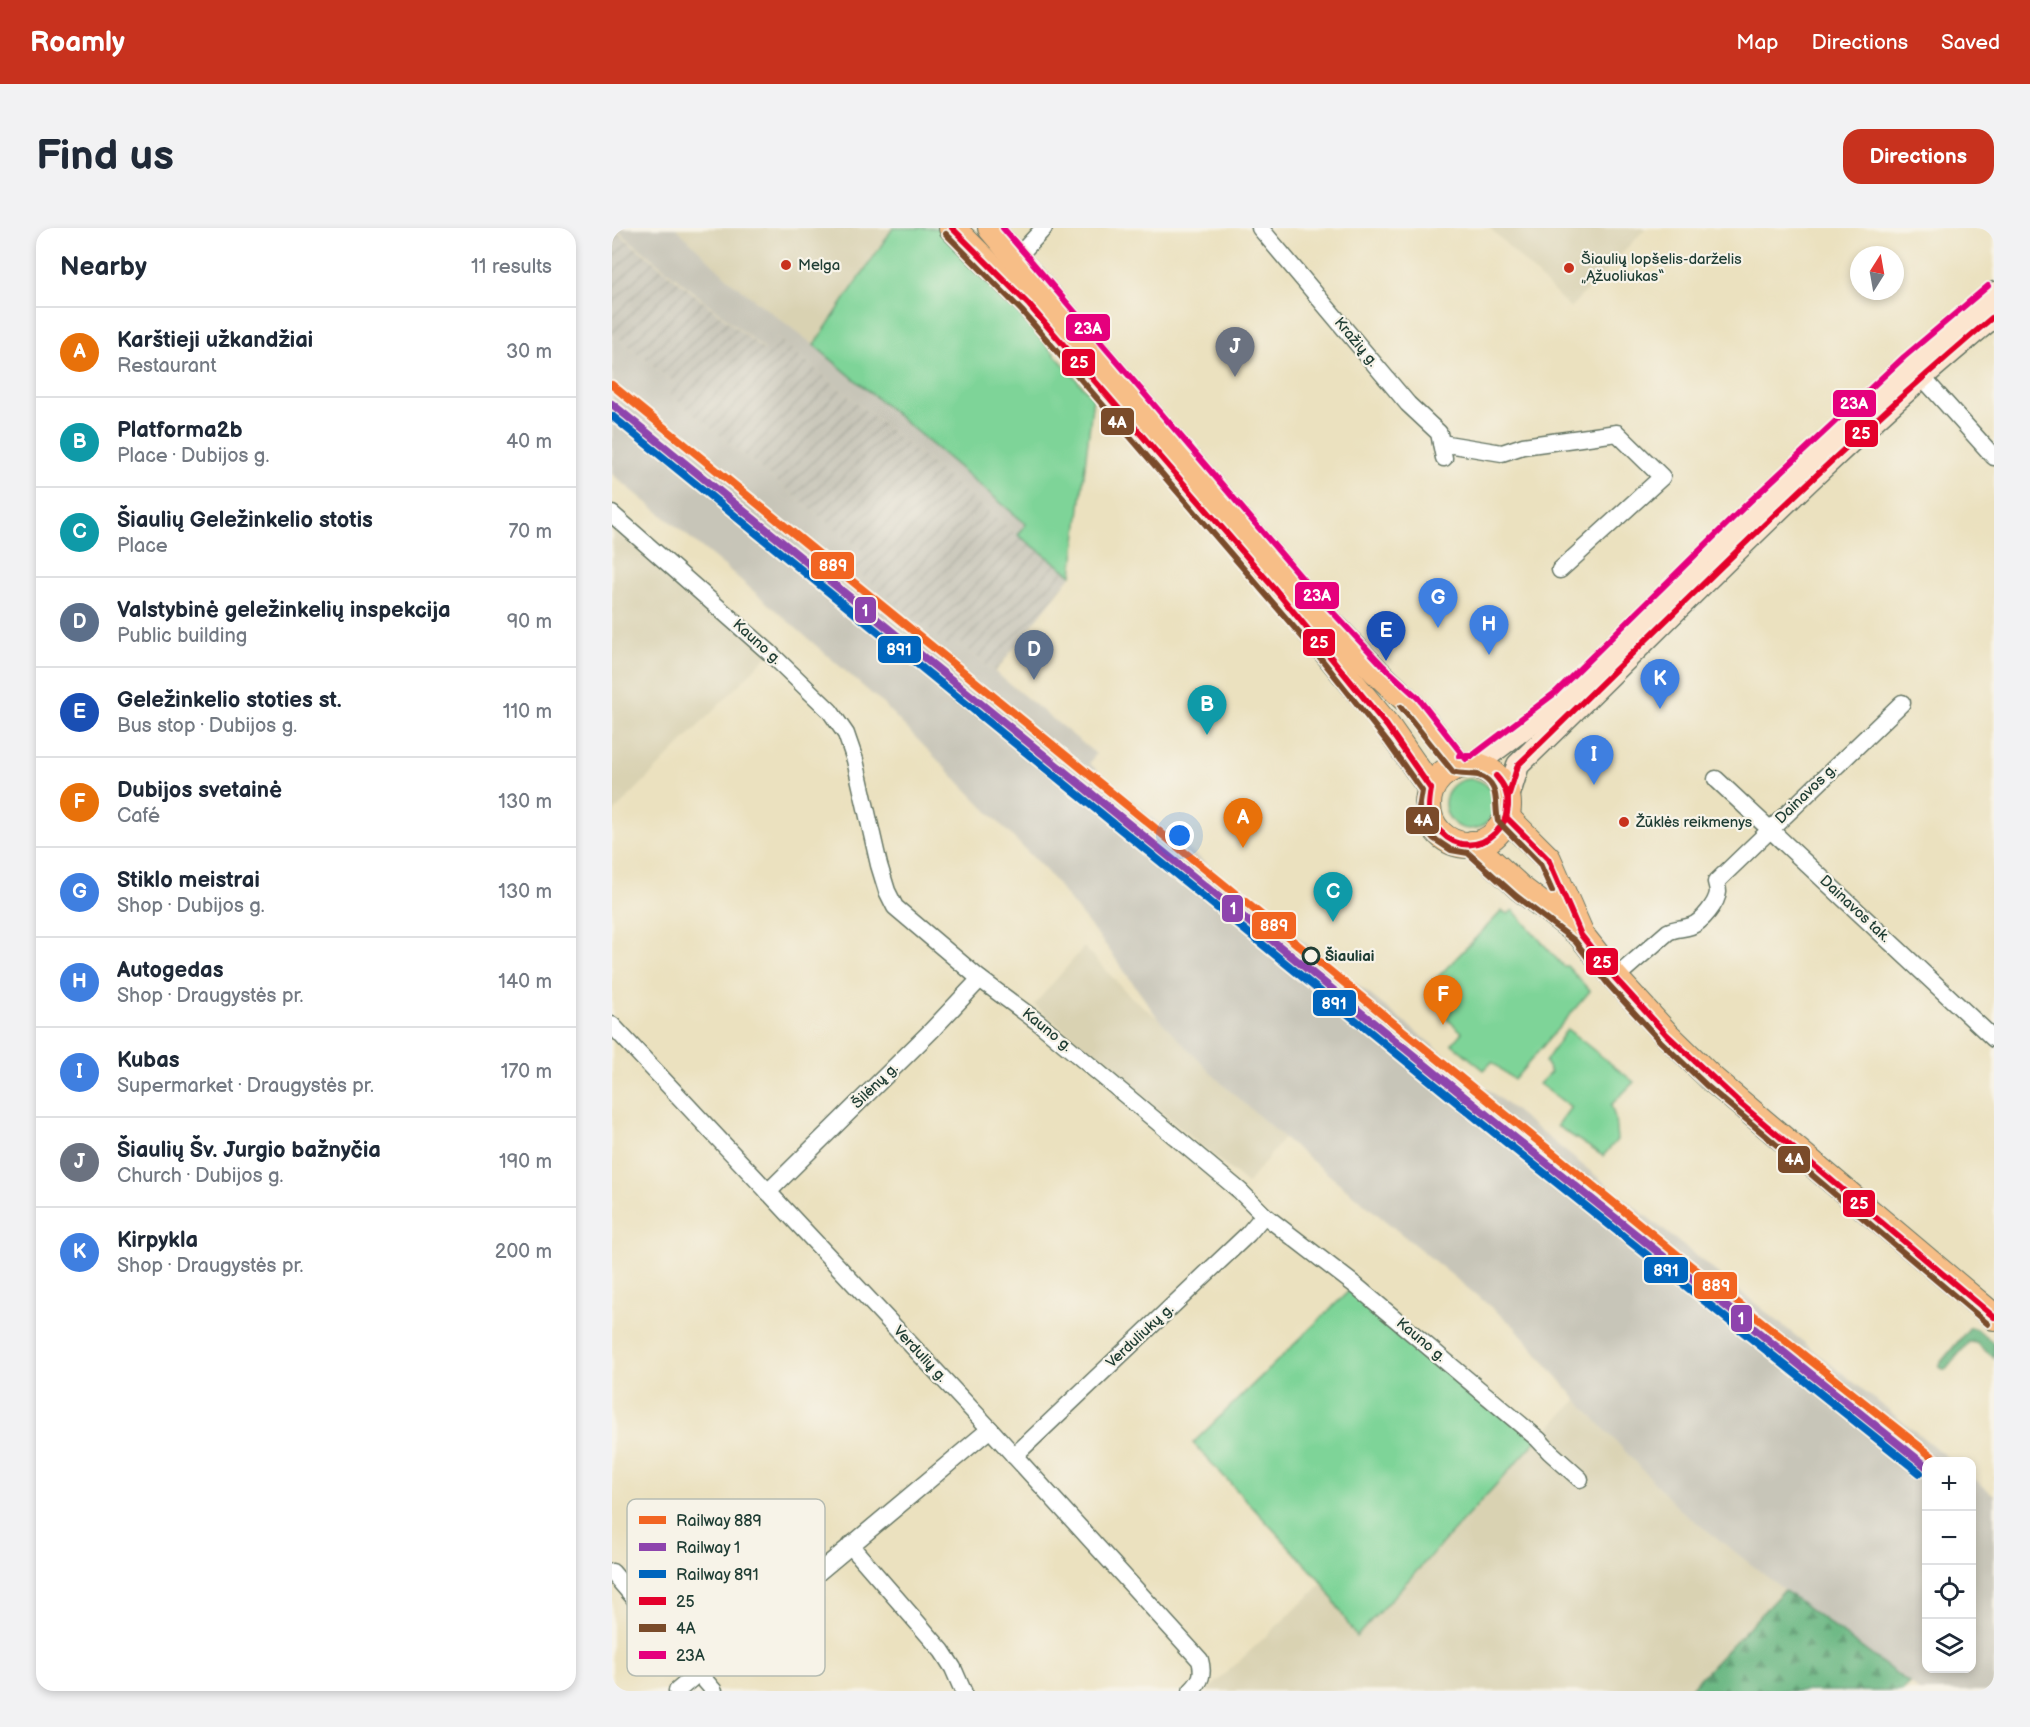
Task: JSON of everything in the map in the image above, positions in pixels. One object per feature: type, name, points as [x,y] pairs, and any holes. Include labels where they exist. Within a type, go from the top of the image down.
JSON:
[{"type":"main road","points":[[952,228],[1009,266],[1305,596],[1377,672],[1411,704],[1467,765],[1491,771],[1497,776],[1502,782],[1507,807],[1548,859],[1581,935]]},
{"type":"main road","points":[[991,228],[1009,266],[1196,497],[1330,655],[1387,726],[1431,789]]},
{"type":"main road","points":[[1994,293],[1916,370],[1821,470],[1518,765],[1507,807],[1497,833],[1490,839],[1472,844],[1454,842],[1439,832],[1433,825],[1428,807],[1431,789],[1442,774],[1467,765],[1561,700],[1752,512],[1916,370],[1994,316]]},
{"type":"main road","points":[[1472,844],[1521,889],[1581,935],[1667,1035],[1713,1080],[1994,1317]]},
{"type":"street","points":[[1009,266],[1044,228]]},
{"type":"street","name":"Kražių g.","points":[[1260,228],[1408,404],[1439,433],[1443,451],[1502,453],[1523,446],[1617,433],[1662,477],[1560,570]]},
{"type":"street","points":[[1916,370],[1994,457]]},
{"type":"street","name":"Kauno g.","points":[[612,514],[770,653],[830,711],[846,734],[855,760],[879,865],[895,907],[980,979],[1087,1062],[1240,1191],[1264,1215],[1355,1285],[1538,1439],[1580,1479]]},
{"type":"street","name":"Dainavos g.","points":[[1616,978],[1668,932],[1676,928],[1692,926],[1699,921],[1714,903],[1718,893],[1716,882],[1902,704]]},
{"type":"street","name":"Dainavos tak.","points":[[1716,779],[1994,1039]]},
{"type":"street","name":"Šilėnų g.","points":[[768,1192],[932,1031],[980,979]]},
{"type":"street","name":"Verdulių g.","points":[[612,1025],[990,1429],[1200,1660],[1203,1670],[1201,1678],[1191,1691]]},
{"type":"street","name":"Verduliukų g.","points":[[1014,1455],[1248,1234],[1264,1215]]},
{"type":"street","points":[[825,1566],[990,1429]]},
{"type":"street","points":[[850,1545],[942,1651],[963,1691]]},
{"type":"street","points":[[612,1572],[627,1589]]},
{"type":"street","points":[[677,1691],[695,1676]]},
{"type":"street","points":[[702,1676],[714,1691]]},
{"type":"shaded area","points":[[612,228],[764,350],[777,337],[1018,535],[1072,575],[995,672],[959,643],[953,650],[850,566],[862,551],[667,393],[674,383],[612,333]]},
{"type":"shaded area","points":[[614,228],[676,228],[734,284],[814,345],[1026,524],[1018,535],[777,337],[765,350]]},
{"type":"shaded area","points":[[676,228],[893,228],[814,345],[734,284]]},
{"type":"shaded area","name":"Šiaulių lopšelis-darželis „Ąžuoliukas“","points":[[1490,228],[1646,228],[1570,308]]},
{"type":"shaded area","points":[[612,333],[675,384],[667,393],[862,551],[850,566],[953,649],[959,643],[1096,754],[1089,763],[1192,852],[1947,1457],[1922,1457],[1922,1673],[1976,1673],[1976,1480],[1994,1495],[1994,1691],[1919,1691],[1678,1508],[1577,1400],[1514,1326],[1284,1138],[1221,1083],[1158,1018],[1107,947],[1048,873],[881,702],[728,569],[612,474]]},
{"type":"shaded area","points":[[612,514],[770,653],[612,814]]},
{"type":"shaded area","points":[[1084,947],[1132,998],[1158,1018],[1221,1083],[1284,1138],[1247,1184],[1034,1005]]},
{"type":"shaded area","points":[[1577,1400],[1678,1508],[1784,1590],[1688,1691],[1207,1691],[1323,1583],[1356,1636],[1538,1439]]},
{"type":"green space","points":[[893,228],[940,228],[963,250],[1093,398],[1072,575],[1018,535],[1026,524],[814,345]]},
{"type":"green space","points":[[1470,779],[1488,786],[1495,804],[1488,822],[1470,829],[1452,822],[1445,804],[1452,786]]},
{"type":"green space","points":[[1513,910],[1563,966],[1567,966],[1590,991],[1514,1080],[1492,1062],[1484,1070],[1452,1044],[1462,1032],[1447,1019],[1452,1009],[1440,993],[1435,980],[1502,911],[1508,914]]},
{"type":"green space","points":[[1567,1029],[1634,1082],[1611,1105],[1617,1140],[1603,1156],[1557,1126],[1571,1107],[1539,1084],[1551,1072],[1545,1062]]},
{"type":"green space","points":[[1355,1285],[1538,1439],[1356,1637],[1323,1583],[1193,1443]]},
{"type":"green space","points":[[1970,1327],[1994,1343],[1994,1358],[1976,1343],[1969,1342],[1945,1370],[1939,1367],[1941,1362]]},
{"type":"green space","points":[[1784,1590],[1909,1683],[1903,1691],[1688,1691]]},
{"type":"rail line","name":"889","points":[[612,385],[1690,1265],[1933,1457]]},
{"type":"rail line","name":"1","points":[[612,404],[1514,1137],[1922,1463]]},
{"type":"rail line","name":"891","points":[[612,416],[1508,1144],[1920,1473]]},
{"type":"transit line","name":"25","points":[[952,228],[1029,305],[1274,588],[1387,726],[1431,789]]},
{"type":"transit line","name":"23A","points":[[1003,228],[1312,590],[1383,666],[1418,698],[1466,759]]},
{"type":"transit line","name":"4A","points":[[946,234],[1022,311],[1323,661],[1388,743],[1422,791],[1419,809],[1425,828],[1433,838],[1451,850],[1468,853],[1516,896],[1575,941],[1608,984],[1660,1041],[1707,1086],[1988,1324]]},
{"type":"transit line","name":"23A","points":[[1459,756],[1472,756],[1555,693],[1746,505],[1904,357],[1988,286]]},
{"type":"transit line","name":"25","points":[[1506,817],[1508,797],[1518,765],[1811,480],[1994,316]]},
{"type":"transit line","name":"4A","points":[[1401,707],[1453,772],[1478,775],[1490,783],[1495,794],[1498,821],[1540,864],[1552,891]]},
{"type":"transit line","name":"25","points":[[1431,789],[1429,811],[1434,824],[1455,842],[1470,844],[1484,841],[1495,833],[1504,821],[1508,807],[1506,791],[1496,776]]},
{"type":"transit line","name":"25","points":[[1506,817],[1548,859],[1581,935],[1615,978],[1667,1035],[1742,1105],[1994,1317]]},
{"type":"place","name":"Melga","points":[[786,265]]},
{"type":"place","name":"Šiaulių lopšelis-darželis „Ąžuoliukas“","points":[[1569,268]]},
{"type":"place","name":"Šiaulių Šv. Jurgio bažnyčia","points":[[1235,377]]},
{"type":"place","name":"Stiklo meistrai","points":[[1438,628]]},
{"type":"place","name":"Autogedas","points":[[1489,655]]},
{"type":"place","name":"Geležinkelio stoties st.","points":[[1386,661]]},
{"type":"place","name":"Valstybinė geležinkelių inspekcija","points":[[1034,680]]},
{"type":"place","name":"Kirpykla","points":[[1660,709]]},
{"type":"place","name":"Platforma2b","points":[[1207,735]]},
{"type":"place","name":"Kubas","points":[[1594,785]]},
{"type":"place","name":"Žūklės reikmenys","points":[[1624,822]]},
{"type":"place","name":"Karštieji užkandžiai","points":[[1243,848]]},
{"type":"place","name":"Šiaulių Geležinkelio stotis","points":[[1333,922]]},
{"type":"place","name":"Šiauliai","points":[[1311,956]]},
{"type":"place","name":"Dubijos svetainė","points":[[1443,1025]]}]
